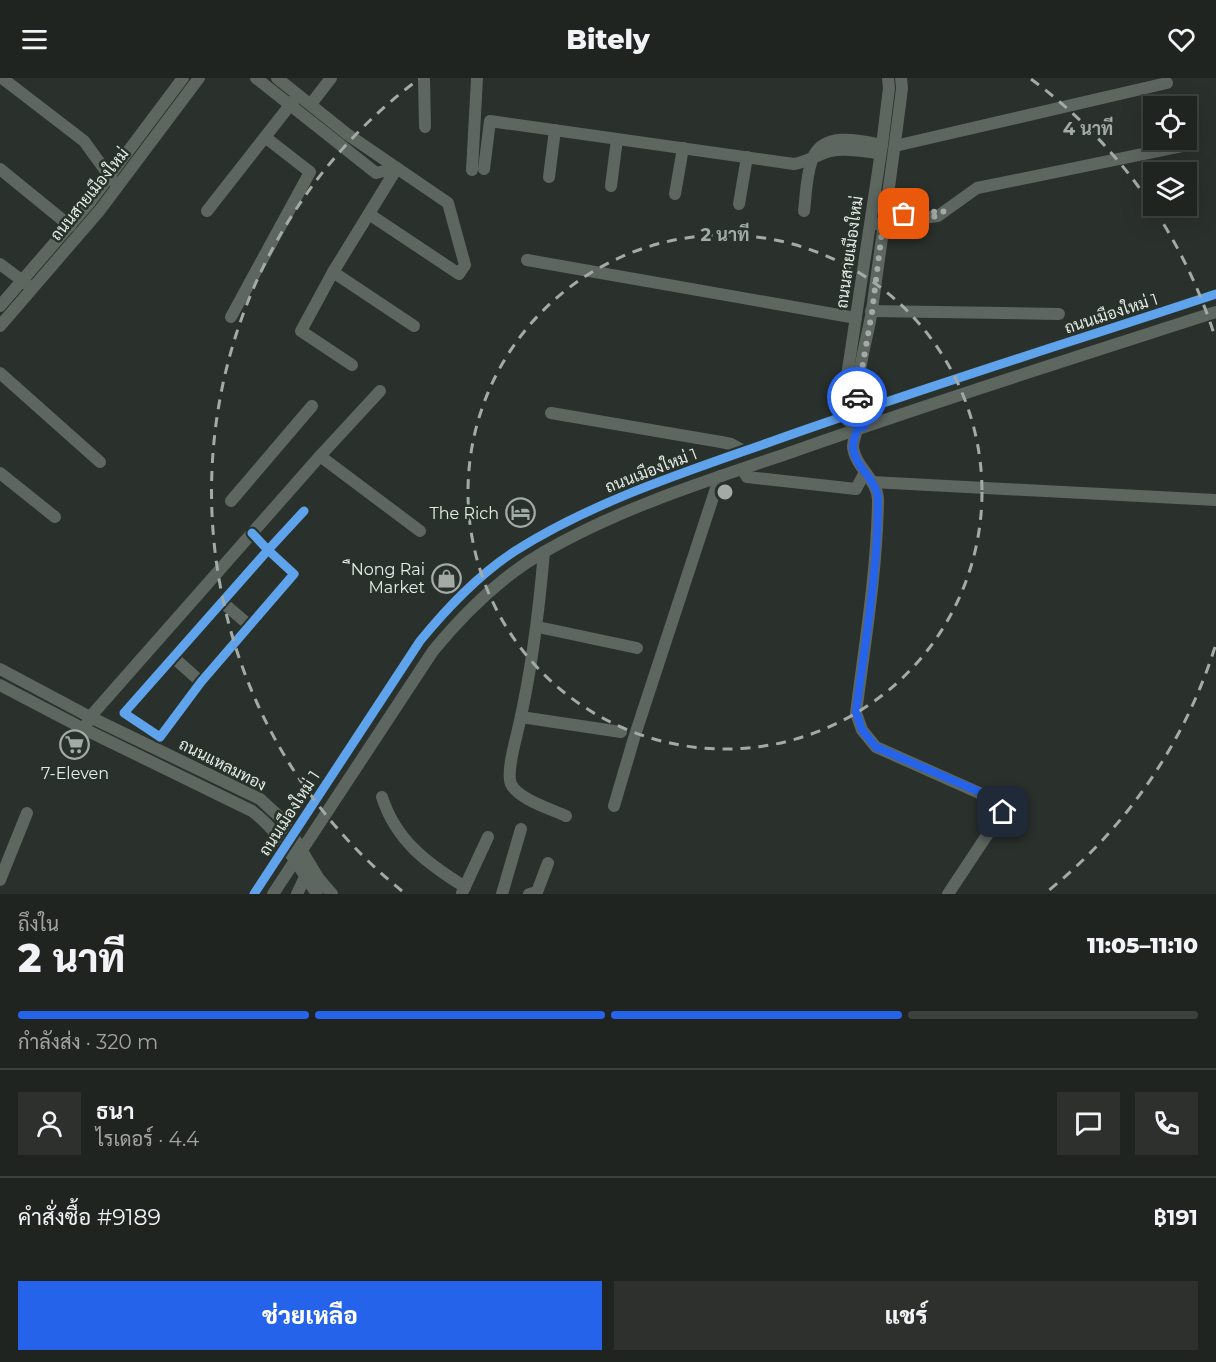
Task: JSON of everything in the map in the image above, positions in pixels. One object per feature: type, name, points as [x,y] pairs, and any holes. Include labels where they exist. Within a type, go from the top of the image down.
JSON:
[{"type":"street","points":[[2,78],[84,141],[118,186]]},
{"type":"street","name":"ถนนสายเมืองใหม่","points":[[0,326],[27,284],[183,78]]},
{"type":"street","name":"ถนนสายเมืองใหม่","points":[[0,306],[27,284],[100,210],[199,78]]},
{"type":"street","points":[[256,78],[376,173],[397,168]]},
{"type":"street","points":[[277,78],[347,134],[448,203],[465,265],[459,274],[369,214]]},
{"type":"street","points":[[311,104],[331,78]]},
{"type":"street","points":[[424,78],[425,127]]},
{"type":"street","points":[[477,78],[478,170],[490,121],[794,164],[839,149],[881,149]]},
{"type":"street","name":"ถนนสายเมืองใหม่","points":[[888,78],[889,88],[881,149],[844,396],[853,413],[857,429],[853,446],[859,463],[878,497],[873,584],[856,712],[862,730],[876,747],[1004,804],[1003,812],[948,894]]},
{"type":"street","name":"ถนนสายเมืองใหม่","points":[[853,413],[872,312],[895,146],[902,88],[901,78]]},
{"type":"street","points":[[895,146],[1167,83]]},
{"type":"street","points":[[207,211],[297,94]]},
{"type":"street","points":[[549,177],[555,130]]},
{"type":"street","points":[[231,317],[310,172],[265,137]]},
{"type":"street","points":[[611,186],[617,139]]},
{"type":"street","points":[[675,194],[683,148]]},
{"type":"street","points":[[871,221],[944,211],[977,188],[1162,150]]},
{"type":"street","points":[[739,204],[747,157]]},
{"type":"street","points":[[804,211],[812,159]]},
{"type":"street","points":[[352,365],[301,331],[333,272],[397,168]]},
{"type":"street","points":[[0,169],[70,226]]},
{"type":"street","points":[[527,260],[856,318]]},
{"type":"street","points":[[0,264],[27,284]]},
{"type":"street","points":[[333,272],[414,326]]},
{"type":"street","name":"ถนนเมืองใหม่ 1","points":[[254,894],[420,641],[447,607],[477,580],[514,552],[564,523],[616,499],[744,451],[1216,294]]},
{"type":"street","points":[[872,312],[1059,314]]},
{"type":"street","name":"ถนนเมืองใหม่ 1","points":[[273,894],[433,651],[459,619],[488,592],[544,552],[622,514],[742,469],[857,429],[1216,312]]},
{"type":"street","points":[[0,373],[100,462]]},
{"type":"street","points":[[84,729],[90,717],[380,391]]},
{"type":"street","points":[[231,501],[312,406]]},
{"type":"street","points":[[551,413],[721,442],[744,451]]},
{"type":"street","points":[[320,456],[420,531]]},
{"type":"street","points":[[742,469],[747,477],[856,489],[868,477],[1216,500]]},
{"type":"street","points":[[0,473],[55,517]]},
{"type":"street","points":[[614,806],[634,738],[720,477]]},
{"type":"street","points":[[252,533],[268,550],[294,574],[201,682],[160,737],[124,713],[173,657],[268,550],[304,510]]},
{"type":"street","points":[[544,552],[538,627],[510,781],[514,789],[523,796],[566,816]]},
{"type":"street","points":[[222,602],[249,625]]},
{"type":"street","points":[[538,627],[637,648]]},
{"type":"street","points":[[173,657],[201,682]]},
{"type":"street","name":"ถนนแหลมทอง","points":[[0,669],[90,717],[260,799],[278,814],[294,834],[320,879],[332,894]]},
{"type":"street","name":"ถนนแหลมทอง","points":[[0,685],[252,811],[267,823],[286,846],[317,894]]},
{"type":"street","points":[[521,717],[621,732]]},
{"type":"street","points":[[382,797],[400,833],[430,865],[464,890],[488,837]]},
{"type":"street","points":[[0,880],[27,813]]},
{"type":"street","points":[[502,894],[521,830]]},
{"type":"street","points":[[529,894],[537,891],[548,863]]},
{"type":"street","points":[[297,894],[305,877]]},
{"type":"cycle path","points":[[254,894],[420,641],[464,592],[488,570],[515,551],[576,517],[674,476],[883,403],[1216,294]]},
{"type":"cycle path","points":[[252,533],[268,550],[124,713],[160,737],[201,682],[294,574],[268,550],[304,511]]},
{"type":"way so far","points":[[857,397],[872,312],[883,224],[938,216],[944,211],[904,214]]},
{"type":"place","name":"The Rich","points":[[520,513]]},
{"type":"place","name":"ืNong Rai Market","points":[[446,578]]},
{"type":"place","name":"7-Eleven","points":[[75,745]]},
{"type":"route","points":[[857,397],[864,427],[857,429],[853,446],[859,463],[872,482],[878,497],[873,584],[856,712],[862,730],[876,747],[998,800],[1004,804],[1003,812]]}]
